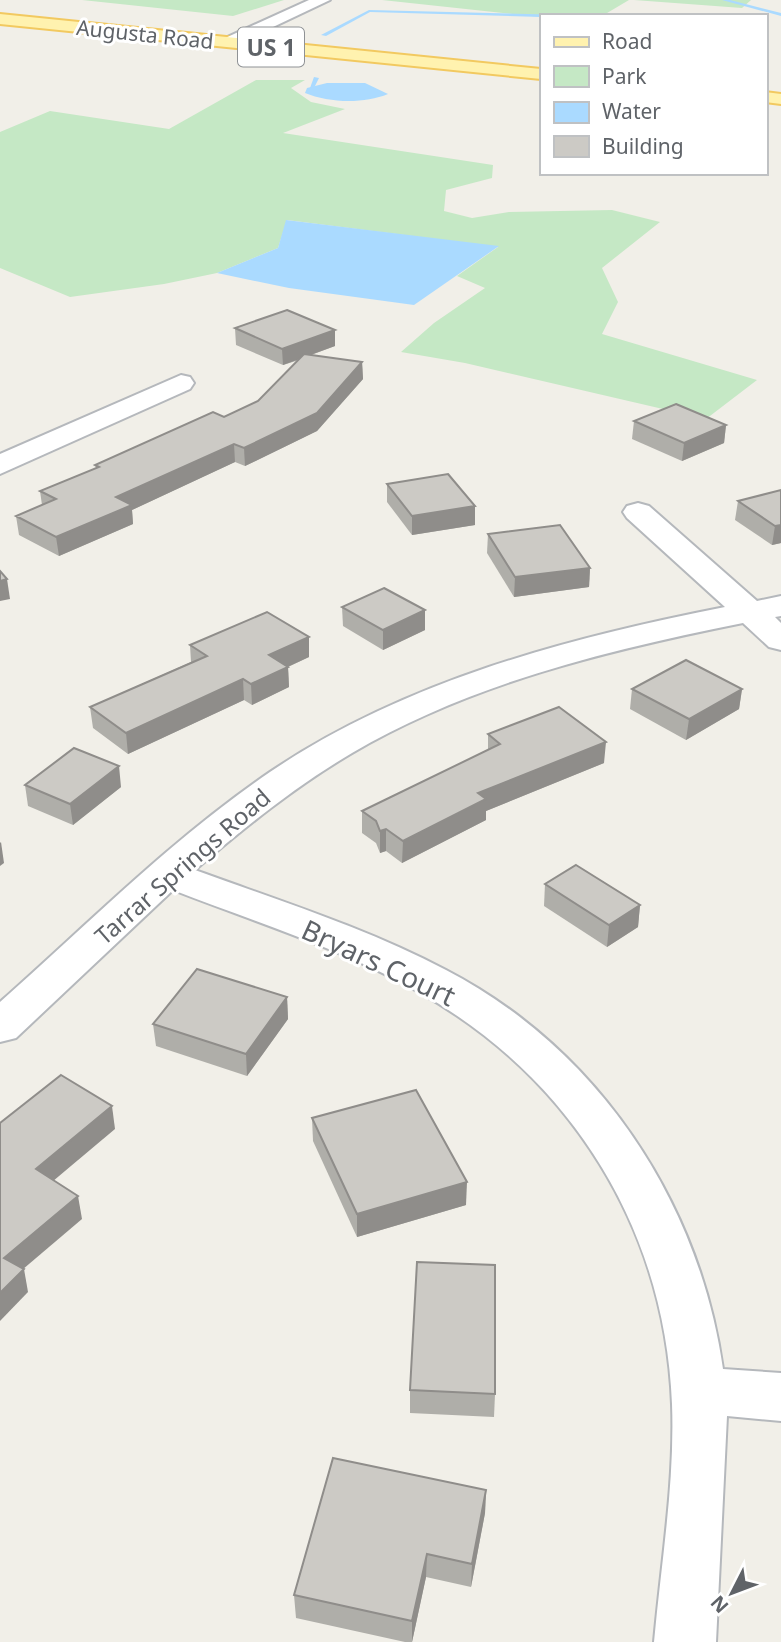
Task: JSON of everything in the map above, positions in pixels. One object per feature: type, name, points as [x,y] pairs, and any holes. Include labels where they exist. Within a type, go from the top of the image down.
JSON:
[{"type":"main road","name":"Augusta Road","points":[[0,19],[540,74]]},
{"type":"street","points":[[229,42],[322,0]]},
{"type":"street","points":[[0,466],[181,383]]},
{"type":"street","points":[[638,512],[765,609],[781,640]]},
{"type":"street","name":"Tarrar Springs Road","points":[[0,1027],[233,817],[286,778],[341,744],[400,715],[519,668],[765,609]]},
{"type":"street","name":"Bryars Court","points":[[168,874],[359,946],[434,982],[502,1027],[564,1082],[617,1148],[640,1186],[675,1268],[687,1313],[698,1390],[700,1442],[685,1642]]},
{"type":"street","points":[[698,1390],[781,1397]]},
{"type":"green space","points":[[82,0],[284,0],[233,16]]},
{"type":"green space","points":[[382,0],[629,0],[605,14],[540,14],[540,17]]},
{"type":"green space","points":[[634,0],[751,0],[742,8]]},
{"type":"green space","points":[[256,80],[305,80],[291,88],[311,102],[345,109],[283,133],[493,165],[492,178],[446,190],[444,211],[472,218],[509,212],[612,210],[660,222],[602,268],[618,302],[602,334],[757,380],[706,419],[465,363],[401,352],[434,323],[485,288],[457,276],[498,247],[287,220],[278,248],[217,273],[164,284],[70,297],[0,268],[0,132],[50,111],[169,129]]},
{"type":"water","points":[[327,83],[365,83],[388,94],[346,101],[305,93],[307,88]]},
{"type":"water","points":[[286,220],[499,246],[414,305],[289,288],[217,273],[278,248]]},
{"type":"building","points":[[287,310],[335,330],[282,349],[235,328]]},
{"type":"building","points":[[304,354],[362,362],[317,413],[244,448],[234,444],[116,497],[132,505],[56,537],[16,516],[56,499],[40,491],[99,467],[95,465],[213,412],[224,417],[258,401]]},
{"type":"building","points":[[676,404],[726,425],[684,443],[634,421]]},
{"type":"building","points":[[448,474],[475,506],[412,516],[387,484]]},
{"type":"building","points":[[781,490],[781,525],[775,526],[738,501]]},
{"type":"building","points":[[560,525],[590,568],[515,577],[488,534]]},
{"type":"building","points":[[0,571],[7,579],[0,581]]},
{"type":"building","points":[[384,588],[425,610],[383,630],[342,607]]},
{"type":"building","points":[[267,612],[309,637],[269,655],[288,667],[251,684],[243,679],[126,733],[90,707],[207,656],[190,645]]},
{"type":"building","points":[[686,660],[742,689],[689,719],[632,689]]},
{"type":"building","points":[[559,707],[606,742],[478,793],[486,799],[403,841],[386,829],[380,831],[376,821],[362,811],[500,744],[488,734]]},
{"type":"building","points":[[74,748],[119,766],[70,804],[25,785]]},
{"type":"building","points":[[576,865],[640,905],[609,925],[545,884]]},
{"type":"building","points":[[197,969],[287,997],[246,1054],[153,1024]]},
{"type":"building","points":[[61,1075],[112,1106],[36,1169],[78,1196],[4,1258],[24,1269],[0,1293],[0,1123]]},
{"type":"building","points":[[416,1090],[467,1182],[357,1214],[312,1118]]},
{"type":"building","points":[[417,1262],[495,1265],[495,1394],[410,1390]]},
{"type":"building","points":[[333,1458],[486,1490],[472,1564],[427,1554],[412,1621],[294,1595]]},
{"type":"waterway","points":[[724,0],[781,15]]},
{"type":"waterway","points":[[324,35],[369,11],[540,15]]},
{"type":"waterway","points":[[312,87],[316,78]]}]
